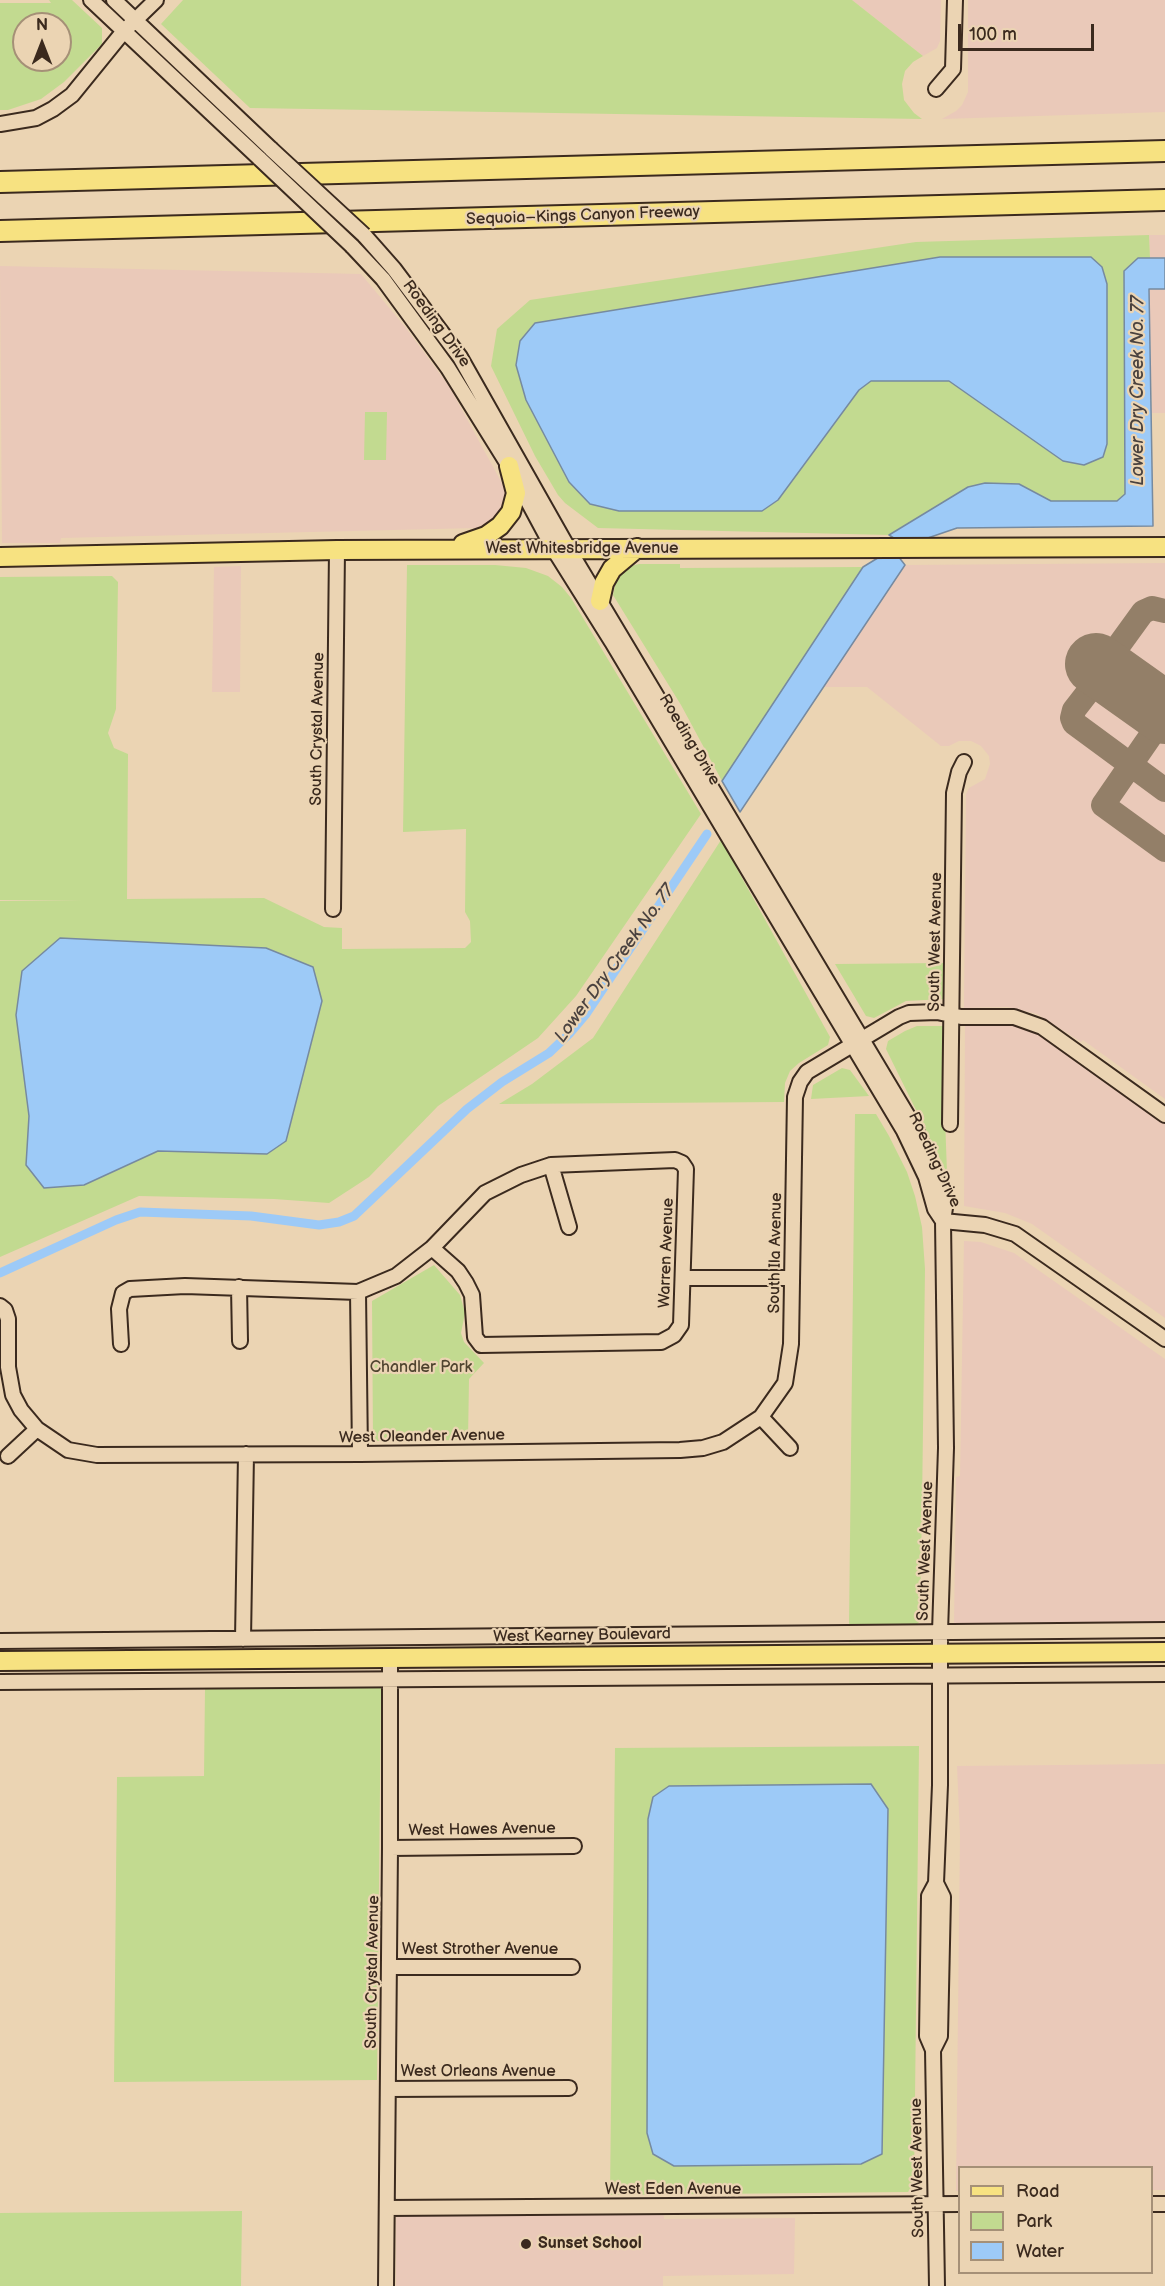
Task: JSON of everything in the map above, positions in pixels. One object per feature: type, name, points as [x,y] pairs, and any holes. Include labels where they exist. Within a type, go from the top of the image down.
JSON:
[{"type":"highway","points":[[971,157],[1165,145]]},
{"type":"highway","points":[[0,182],[1165,151]]},
{"type":"highway","name":"Sequoia–Kings Canyon Freeway","points":[[0,231],[1165,200]]},
{"type":"main road","points":[[449,549],[486,536],[500,526],[511,512],[516,493],[509,466]]},
{"type":"main road","name":"West Whitesbridge Avenue","points":[[0,557],[560,548],[1165,547]]},
{"type":"main road","points":[[600,601],[604,583],[612,569],[637,548]]},
{"type":"main road","name":"West Kearney Boulevard","points":[[0,1661],[1165,1652]]},
{"type":"street","name":"Roeding Drive","points":[[91,0],[352,246],[382,279],[448,368],[560,548],[600,601],[858,1042],[916,1155],[926,1177],[935,1209],[943,1221]]},
{"type":"street","name":"Roeding Drive","points":[[114,0],[364,235],[401,277],[460,357],[612,642],[858,1042]]},
{"type":"street","points":[[0,124],[36,118],[53,110],[72,96],[124,31],[156,0]]},
{"type":"street","points":[[936,89],[953,69],[955,0]]},
{"type":"street","name":"South Crystal Avenue","points":[[333,909],[337,550]]},
{"type":"street","name":"South West Avenue","points":[[950,1124],[954,793],[964,762]]},
{"type":"street","points":[[858,1042],[909,1013],[937,1012],[951,1015],[1014,1017],[1034,1023],[1165,1116]]},
{"type":"street","name":"South Ila Avenue","points":[[761,1417],[785,1383],[791,1344],[795,1097],[800,1082],[807,1072],[858,1042]]},
{"type":"street","name":"Warren Avenue","points":[[432,1248],[458,1271],[466,1283],[472,1295],[475,1337],[481,1345],[661,1342],[674,1335],[681,1325],[684,1278],[686,1169],[682,1163],[675,1160],[551,1165]]},
{"type":"street","points":[[122,1344],[118,1309],[123,1293],[130,1289],[184,1286],[358,1292],[396,1276],[432,1248],[485,1193],[520,1175],[551,1165],[569,1227]]},
{"type":"street","points":[[943,1221],[985,1225],[1015,1234],[1165,1339]]},
{"type":"street","name":"South West Avenue","points":[[937,2286],[933,2050],[927,2036],[929,1908],[930,1896],[936,1883],[946,1448],[943,1221]]},
{"type":"street","points":[[684,1278],[792,1278]]},
{"type":"street","points":[[239,1287],[240,1341]]},
{"type":"street","points":[[358,1292],[360,1454]]},
{"type":"street","name":"West Oleander Avenue","points":[[1,1306],[8,1319],[8,1367],[13,1395],[21,1410],[38,1429],[68,1450],[88,1454],[360,1454],[680,1450],[703,1448],[723,1442],[761,1417]]},
{"type":"street","points":[[761,1417],[790,1448]]},
{"type":"street","points":[[8,1456],[38,1429]]},
{"type":"street","points":[[243,1639],[246,1454]]},
{"type":"street","name":"West Kearney Boulevard","points":[[0,1641],[1165,1630]]},
{"type":"street","name":"South Crystal Avenue","points":[[386,2286],[390,1659]]},
{"type":"street","points":[[0,1682],[1165,1674]]},
{"type":"street","name":"West Hawes Avenue","points":[[390,1848],[574,1846]]},
{"type":"street","name":"West Strother Avenue","points":[[389,1967],[572,1967]]},
{"type":"street","name":"West Orleans Avenue","points":[[388,2089],[569,2088]]},
{"type":"street","name":"West Eden Avenue","points":[[387,2208],[958,2204]]},
{"type":"shaded area","points":[[852,0],[941,0],[940,41],[937,48],[923,56]]},
{"type":"shaded area","points":[[968,0],[1165,0],[1165,112],[942,119],[962,105],[968,92]]},
{"type":"shaded area","points":[[1149,235],[1165,235],[1165,258],[1150,258]]},
{"type":"shaded area","points":[[0,266],[361,274],[406,328],[449,386],[504,487],[506,495],[502,511],[498,518],[485,527],[477,528],[61,538],[60,543],[2,543]]},
{"type":"shaded area","points":[[1149,289],[1165,289],[1165,413],[1152,413]]},
{"type":"shaded area","points":[[1165,563],[1165,1099],[1083,1040],[1081,1042],[1037,1014],[1007,1007],[964,1008],[966,794],[969,788],[985,779],[990,764],[989,756],[981,746],[971,741],[959,741],[949,746],[941,746],[867,687],[823,687],[905,565]]},
{"type":"shaded area","points":[[241,566],[240,692],[212,692],[214,567]]},
{"type":"shaded area","points":[[965,1025],[1018,1026],[1033,1030],[1165,1123],[1165,1318],[1032,1224],[1005,1213],[964,1206]]},
{"type":"shaded area","points":[[964,1241],[981,1242],[1014,1253],[1165,1359],[1165,1622],[954,1624],[956,1477],[960,1476]]},
{"type":"shaded area","points":[[1165,1764],[1165,2190],[1153,2190],[1153,2166],[958,2166],[958,2191],[956,2191],[960,1835],[957,1766]]},
{"type":"shaded area","name":"Sunset School","points":[[663,2207],[664,2219],[795,2218],[794,2274],[663,2276],[663,2286],[396,2286],[396,2210]]},
{"type":"green space","points":[[49,0],[72,0],[102,28],[102,44],[64,82],[41,99],[8,110],[0,110],[0,3],[51,3]]},
{"type":"green space","points":[[183,0],[852,0],[923,56],[905,71],[902,84],[904,100],[922,119],[250,108],[161,24]]},
{"type":"green space","points":[[1149,235],[1150,258],[1138,258],[1126,494],[1117,501],[1051,501],[1019,484],[985,483],[968,487],[889,535],[598,528],[558,495],[535,456],[491,366],[497,329],[530,300],[916,242]]},
{"type":"green space","points":[[365,412],[387,412],[386,460],[364,460]]},
{"type":"green space","points":[[639,564],[680,564],[680,568],[863,567],[722,781],[681,705],[613,595],[617,576],[627,567]]},
{"type":"green space","points":[[407,565],[495,565],[526,568],[548,576],[562,587],[571,598],[701,814],[576,996],[538,1038],[438,1106],[369,1177],[329,1203],[274,1199],[139,1196],[0,1257],[0,901],[83,900],[0,900],[0,577],[112,576],[118,582],[116,709],[108,733],[114,748],[128,754],[127,899],[264,898],[324,927],[342,928],[342,949],[465,948],[471,942],[470,921],[465,912],[466,829],[403,832]]},
{"type":"green space","points":[[721,840],[830,1037],[828,1045],[790,1071],[785,1083],[784,1102],[499,1104],[532,1084],[593,1038]]},
{"type":"green space","points":[[945,963],[945,999],[906,1001],[874,1018],[866,1016],[835,964]]},
{"type":"green space","points":[[917,1026],[944,1026],[947,1173],[886,1049],[888,1041]]},
{"type":"green space","points":[[842,1068],[850,1070],[869,1096],[811,1099],[813,1085]]},
{"type":"green space","points":[[855,1114],[876,1114],[907,1172],[922,1227],[925,1269],[920,1621],[917,1624],[849,1625]]},
{"type":"green space","name":"Chandler Park","points":[[434,1265],[460,1295],[465,1313],[461,1333],[464,1342],[484,1363],[469,1379],[468,1440],[373,1441],[372,1301]]},
{"type":"green space","points":[[381,1688],[377,2080],[114,2082],[117,1777],[204,1776],[205,1689]]},
{"type":"green space","points":[[919,1746],[914,2186],[908,2192],[610,2195],[615,1748]]},
{"type":"green space","points":[[242,2211],[241,2286],[0,2286],[0,2213]]},
{"type":"water","points":[[940,257],[1091,257],[1102,267],[1107,284],[1107,444],[1103,457],[1084,465],[1063,461],[949,381],[871,381],[859,390],[778,500],[762,511],[619,511],[590,504],[569,482],[526,400],[516,365],[520,341],[535,323]]},
{"type":"water","points":[[1138,258],[1165,258],[1165,289],[1149,289],[1153,526],[957,528],[922,540],[897,540],[889,535],[968,487],[985,483],[1019,484],[1051,501],[1117,501],[1125,494],[1124,271]]},
{"type":"water","points":[[881,556],[898,556],[905,565],[740,812],[722,781],[863,567]]},
{"type":"water","points":[[60,938],[266,948],[313,967],[322,1001],[286,1141],[267,1154],[158,1151],[84,1185],[44,1188],[26,1165],[29,1116],[16,1015],[22,971]]},
{"type":"water","points":[[871,1784],[888,1809],[882,2154],[861,2164],[674,2166],[653,2154],[647,2133],[648,1819],[653,1797],[669,1786]]},
{"type":"waterway","name":"Lower Dry Creek No. 77","points":[[0,1273],[116,1220],[140,1212],[251,1216],[319,1225],[339,1222],[354,1216],[467,1109],[502,1082],[549,1053],[569,1034],[586,1014],[707,834]]},
{"type":"taxiway","points":[[1127,686],[1112,671],[1110,661],[1114,652],[1143,612],[1152,608],[1165,611]]},
{"type":"taxiway","points":[[1127,686],[1107,679],[1095,683],[1074,710],[1072,718],[1074,723],[1165,790]]},
{"type":"taxiway","points":[[1165,715],[1103,805],[1165,850]]},
{"type":"runway","points":[[1096,664],[1165,713]]},
{"type":"place","name":"Sunset School","points":[[526,2244]]}]
